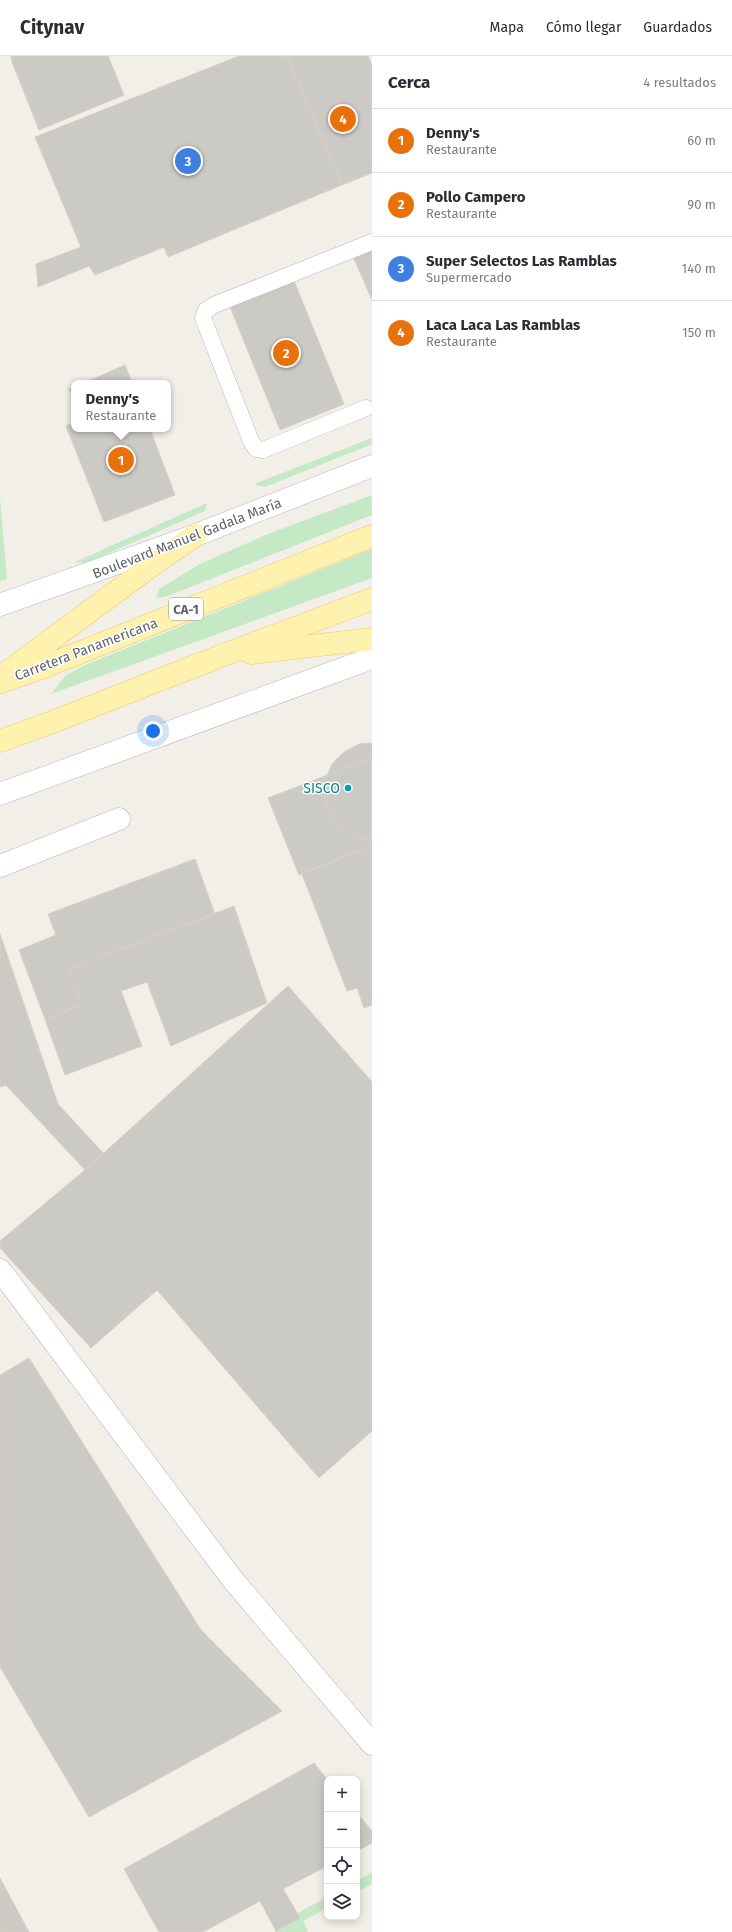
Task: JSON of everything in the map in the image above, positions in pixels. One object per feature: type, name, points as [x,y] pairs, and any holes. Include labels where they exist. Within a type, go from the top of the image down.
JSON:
[{"type":"main road","points":[[0,677],[155,563],[196,536]]},
{"type":"main road","name":"Carretera Panamericana","points":[[0,682],[41,668],[372,536]]},
{"type":"main road","points":[[0,741],[372,599]]},
{"type":"main road","points":[[218,657],[372,639]]},
{"type":"street","name":"Boulevard Manuel Gadala María","points":[[0,606],[196,536],[372,466]]},
{"type":"street","points":[[0,794],[372,658]]},
{"type":"street","points":[[0,866],[119,819]]},
{"type":"street","points":[[0,1270],[233,1580],[372,1744]]},
{"type":"lane","points":[[367,401],[263,450],[256,449],[251,441],[203,318],[206,310],[214,305],[372,242]]},
{"type":"green space","points":[[372,438],[372,444],[265,487],[254,484]]},
{"type":"green space","points":[[372,495],[372,515],[165,597],[156,598],[159,589],[200,564],[268,534]]},
{"type":"green space","points":[[0,498],[7,579],[0,581]]},
{"type":"green space","points":[[207,503],[205,511],[86,563],[75,562]]},
{"type":"green space","points":[[372,549],[372,578],[51,694],[65,676],[85,665]]},
{"type":"green space","points":[[372,1872],[372,1884],[360,1890],[360,1879]]},
{"type":"green space","points":[[324,1899],[324,1910],[303,1921],[308,1932],[274,1932],[300,1918],[298,1913]]},
{"type":"building","points":[[11,56],[108,56],[124,95],[39,130]]},
{"type":"building","points":[[239,56],[287,56],[342,185],[168,257],[164,247],[95,275],[89,266],[38,287],[36,264],[81,247],[35,137]]},
{"type":"building","points":[[287,56],[368,56],[372,65],[372,173],[342,185]]},
{"type":"building","points":[[372,245],[372,300],[352,254]]},
{"type":"building","points":[[292,276],[344,404],[280,430],[228,302]]},
{"type":"building","points":[[125,365],[131,380],[91,380]]},
{"type":"building","points":[[71,424],[71,432],[151,432],[175,495],[104,522],[66,426]]},
{"type":"building","name":"SISCO","points":[[372,743],[372,839],[369,840],[352,836],[338,826],[329,812],[324,796],[325,780],[332,764],[344,752],[359,744]]},
{"type":"building","points":[[372,758],[372,845],[299,875],[268,798]]},
{"type":"building","points":[[372,845],[372,1005],[364,1008],[357,988],[347,991],[302,874]]},
{"type":"building","points":[[195,859],[215,914],[68,969],[81,1005],[45,1019],[19,950],[56,935],[48,914]]},
{"type":"building","points":[[234,906],[267,1003],[171,1046],[147,982],[121,991],[142,1046],[65,1075],[45,1019],[81,1005],[68,969]]},
{"type":"building","points":[[0,934],[58,1104],[103,1153],[85,1170],[6,1085],[0,1087]]},
{"type":"building","points":[[288,986],[372,1082],[372,1431],[319,1478],[157,1290],[91,1348],[0,1248],[0,1241],[85,1170]]},
{"type":"building","points":[[29,1358],[201,1630],[282,1711],[89,1817],[0,1667],[0,1375]]},
{"type":"building","points":[[314,1763],[325,1776],[324,1868],[283,1889],[300,1918],[276,1931],[260,1901],[203,1932],[159,1932],[124,1869]]},
{"type":"building","points":[[360,1817],[372,1831],[372,1843],[360,1849]]},
{"type":"building","points":[[0,1878],[29,1932],[0,1932]]},
{"type":"place","name":"Laca Laca Las Ramblas","points":[[343,119]]},
{"type":"place","name":"Super Selectos Las Ramblas","points":[[188,161]]},
{"type":"place","name":"Pollo Campero","points":[[286,353]]},
{"type":"place","name":"Denny's","points":[[121,460]]},
{"type":"place","name":"SISCO","points":[[348,788]]}]
